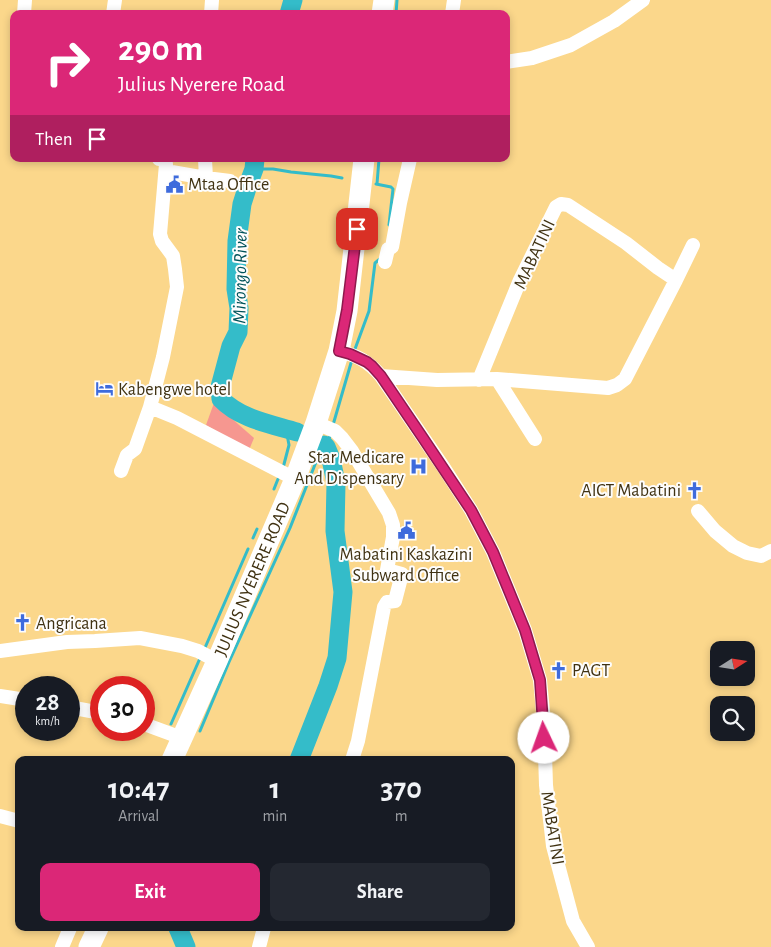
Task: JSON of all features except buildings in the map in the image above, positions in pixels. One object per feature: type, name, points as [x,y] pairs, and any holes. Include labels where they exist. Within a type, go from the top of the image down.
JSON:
[{"type":"highway","name":"JULIUS NYERERE ROAD","points":[[174,756],[182,738],[207,656],[295,479],[326,427],[347,310],[364,162]]},
{"type":"highway","points":[[89,947],[97,931]]},
{"type":"street","points":[[510,61],[532,58],[571,45],[614,21],[643,0]]},
{"type":"street","points":[[121,471],[127,455],[135,449],[150,407],[178,287],[173,256],[162,241],[160,234],[163,162],[206,178],[230,181]]},
{"type":"street","points":[[205,162],[206,178]]},
{"type":"street","points":[[385,262],[388,248],[392,246],[394,240],[409,162]]},
{"type":"street","name":"MABATINI","points":[[479,380],[520,280],[556,207],[561,204],[568,205],[611,233],[676,280]]},
{"type":"street","points":[[381,376],[437,380],[497,379],[602,388],[617,385],[624,379],[693,244]]},
{"type":"street","name":"MABATINI","points":[[339,351],[367,362],[381,376],[471,510],[493,552],[525,630],[540,680],[544,722],[546,786],[552,846],[574,921],[588,947]]},
{"type":"street","points":[[497,379],[535,439]]},
{"type":"street","points":[[150,407],[177,418],[295,479]]},
{"type":"street","points":[[326,427],[342,438],[352,451],[388,513],[393,525],[393,538],[387,570],[402,574],[395,601],[387,602],[384,607],[358,741],[353,756]]},
{"type":"street","points":[[698,511],[715,531],[733,546],[747,553],[768,556]]},
{"type":"street","points":[[0,651],[67,642],[140,638],[182,646],[207,656]]},
{"type":"street","points":[[0,696],[15,698]]},
{"type":"street","points":[[155,728],[182,738]]},
{"type":"street","points":[[0,816],[15,820]]},
{"type":"street","points":[[62,947],[69,931]]},
{"type":"street","points":[[259,947],[263,931]]},
{"type":"shaded area","points":[[214,403],[254,438],[249,450],[206,425]]},
{"type":"waterway","name":"Mirongo River","points":[[290,10],[293,0]]},
{"type":"waterway","points":[[396,10],[397,0]]},
{"type":"waterway","name":"Mirongo River","points":[[255,162],[242,204],[237,241],[236,289],[239,308],[238,332],[231,346],[220,387],[221,399],[247,416],[297,432]]},
{"type":"waterway","points":[[377,184],[379,162]]},
{"type":"waterway","points":[[254,169],[273,169],[342,178]]},
{"type":"waterway","points":[[376,184],[393,189],[389,225]]},
{"type":"waterway","points":[[355,349],[369,311],[375,263],[381,258]]},
{"type":"waterway","points":[[333,425],[351,363]]},
{"type":"waterway","points":[[283,468],[289,445],[286,429]]},
{"type":"waterway","points":[[326,447],[331,433]]},
{"type":"waterway","name":"Mirongo River","points":[[301,756],[337,658],[343,592],[335,531],[336,483],[331,459],[324,445]]},
{"type":"waterway","points":[[200,731],[290,528],[316,462],[320,456],[327,452]]},
{"type":"waterway","points":[[274,489],[278,479]]},
{"type":"waterway","points":[[253,538],[257,529]]},
{"type":"waterway","points":[[204,650],[248,549]]},
{"type":"waterway","points":[[171,724],[201,656]]},
{"type":"waterway","name":"Mirongo River","points":[[179,931],[186,947]]},
{"type":"place","name":"Mtaa Office","points":[[174,184]]},
{"type":"place","name":"Kabengwe hotel","points":[[104,389]]},
{"type":"place","name":"Star Medicare And Dispensary","points":[[418,467]]},
{"type":"place","name":"AICT Mabatini","points":[[695,490]]},
{"type":"place","name":"Mabatini Kaskazini Subward Office","points":[[406,531]]},
{"type":"place","name":"Angricana","points":[[22,623]]},
{"type":"place","name":"PAGT","points":[[558,670]]},
{"type":"route","points":[[357,229],[347,310],[339,351],[367,362],[381,376],[471,510],[493,552],[525,630],[540,680],[544,738]]}]
